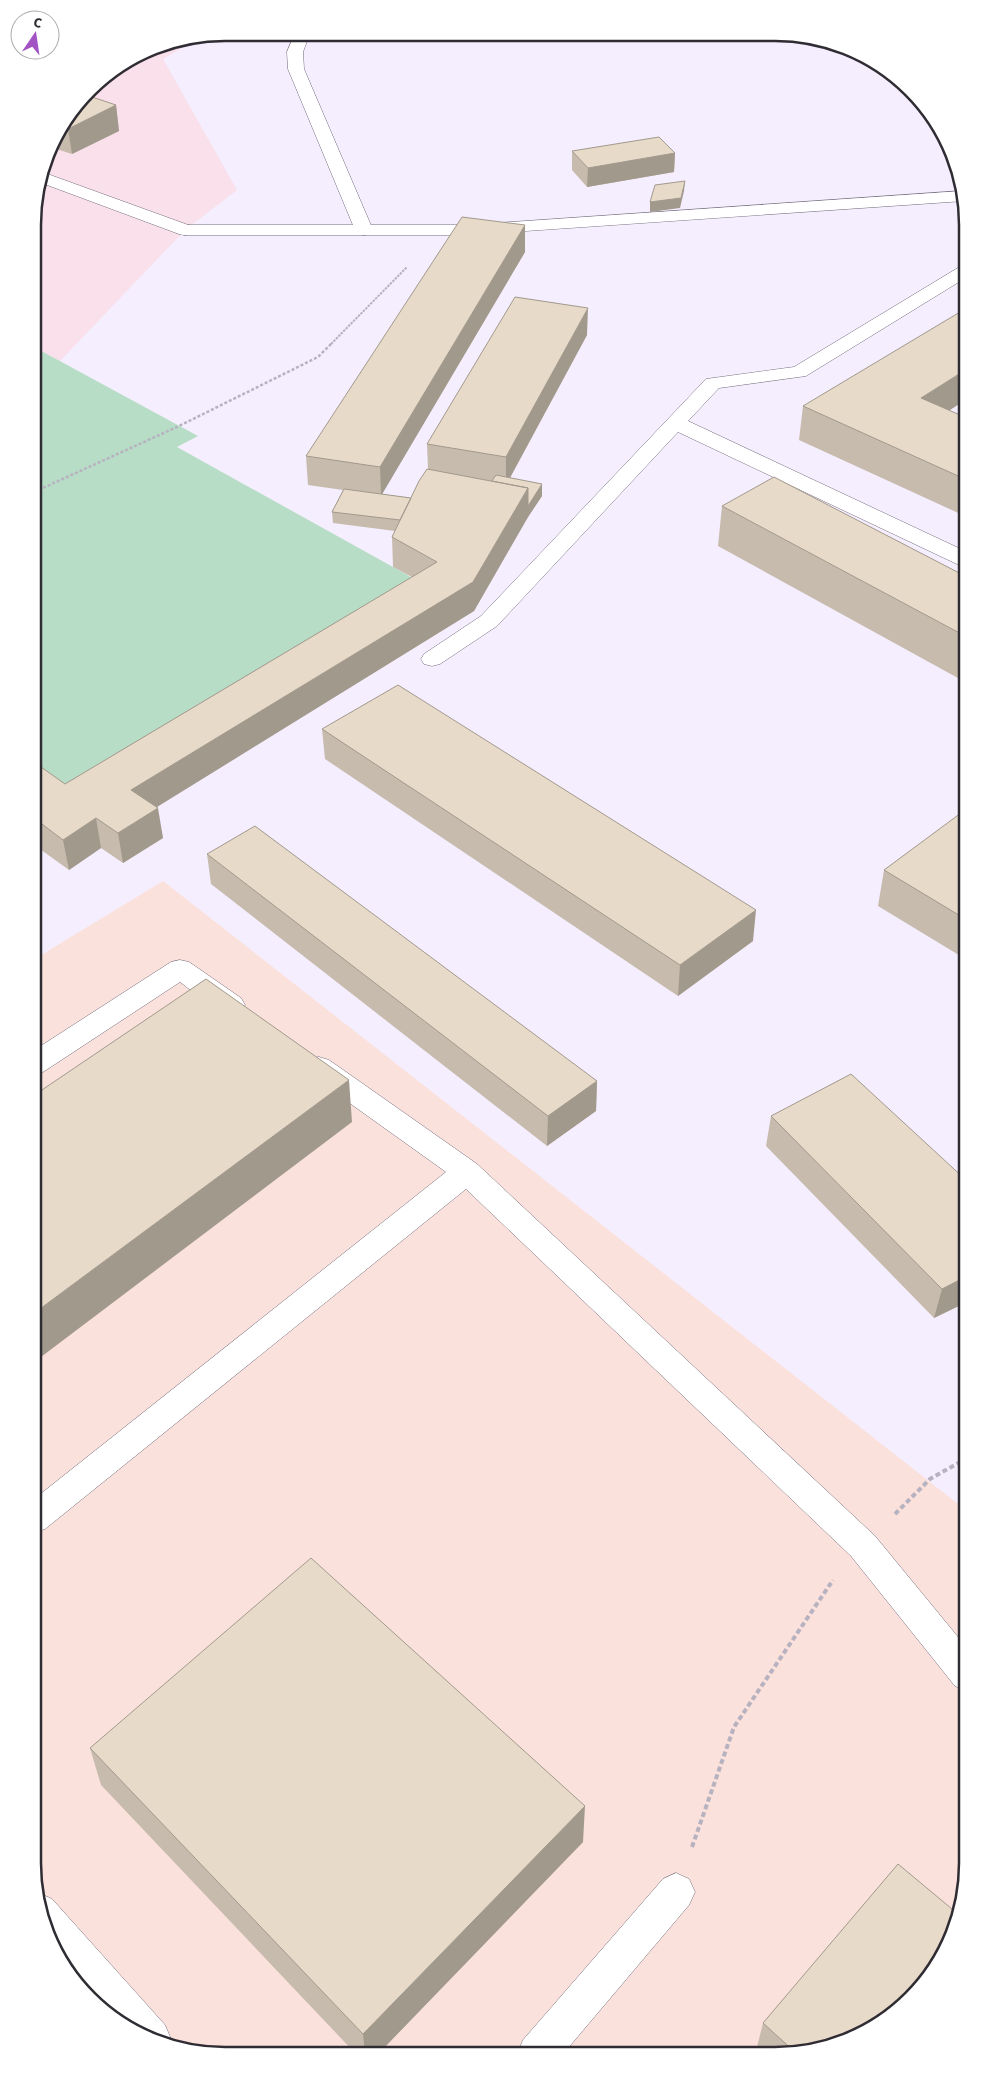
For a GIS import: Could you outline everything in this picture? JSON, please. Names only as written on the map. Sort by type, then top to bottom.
[{"type":"street","points":[[299,41],[295,52],[296,69],[364,230]]},
{"type":"street","points":[[47,179],[185,230],[443,230],[956,197]]},
{"type":"street","points":[[432,659],[489,621],[713,383],[799,372],[959,275]]},
{"type":"street","points":[[675,423],[959,556]]},
{"type":"street","points":[[41,1060],[180,969],[252,1020]]},
{"type":"street","points":[[300,1054],[467,1172],[863,1546],[959,1665]]},
{"type":"street","points":[[41,1513],[467,1172]]},
{"type":"street","points":[[543,2047],[676,1892]]},
{"type":"street","points":[[53,1928],[137,2024]]},
{"type":"path","points":[[41,489],[180,426],[318,357],[443,230]]},
{"type":"path","points":[[676,1892],[734,1727],[844,1564],[930,1479],[959,1463]]},
{"type":"shaded area","points":[[186,46],[163,59],[237,190],[185,230],[60,361],[41,351],[41,225],[45,189],[55,155],[79,113],[113,79],[144,60]]},
{"type":"shaded area","points":[[163,881],[959,1505],[959,1863],[955,1899],[949,1922],[939,1947],[789,2046],[775,2047],[225,2047],[189,2043],[155,2033],[123,2016],[95,1993],[72,1965],[55,1933],[45,1899],[41,1863],[41,955]]},
{"type":"green space","points":[[41,351],[198,436],[177,447],[438,592],[70,814],[41,793]]},
{"type":"building","points":[[93,97],[116,105],[69,129]]},
{"type":"building","points":[[659,137],[675,153],[588,168],[572,151]]},
{"type":"building","points":[[685,181],[681,198],[650,202],[655,185]]},
{"type":"building","points":[[462,217],[525,225],[380,467],[306,456]]},
{"type":"building","points":[[515,297],[588,308],[506,457],[427,444]]},
{"type":"building","points":[[959,313],[959,374],[921,398],[959,415],[959,476],[803,406]]},
{"type":"building","points":[[427,469],[528,488],[473,582],[131,790],[158,808],[118,833],[96,818],[63,840],[41,823],[41,767],[65,784],[437,562],[392,537],[419,481]]},
{"type":"building","points":[[496,475],[542,484],[528,506],[528,488],[492,481]]},
{"type":"building","points":[[774,477],[959,573],[959,633],[722,506]]},
{"type":"building","points":[[344,489],[411,498],[400,520],[332,512]]},
{"type":"building","points":[[398,685],[756,910],[680,965],[322,729]]},
{"type":"building","points":[[959,814],[959,915],[884,870]]},
{"type":"building","points":[[255,826],[597,1081],[548,1116],[207,854]]},
{"type":"building","points":[[206,979],[349,1080],[41,1308],[41,1091]]},
{"type":"building","points":[[851,1074],[959,1174],[959,1280],[942,1289],[771,1116]]},
{"type":"building","points":[[311,1558],[585,1806],[363,2034],[90,1748]]},
{"type":"building","points":[[898,1864],[952,1909],[940,1944],[921,1975],[905,1993],[877,2016],[856,2028],[834,2037],[811,2043],[788,2046],[763,2023]]}]
